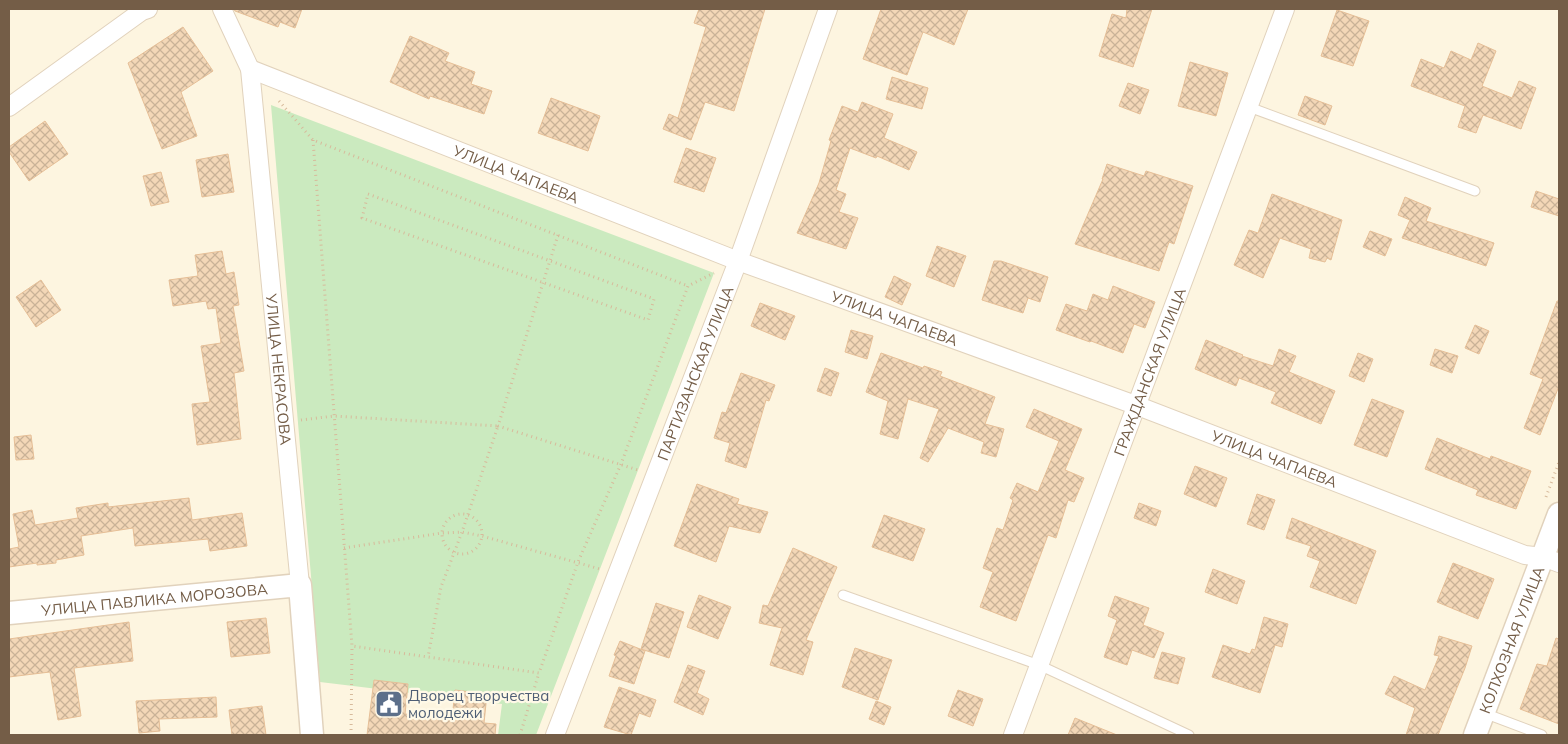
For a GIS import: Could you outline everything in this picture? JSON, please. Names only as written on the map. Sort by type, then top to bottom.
[{"type":"street","name":"УЛИЦА НЕКРАСОВА","points":[[222,9],[250,69],[300,585],[312,735]]},
{"type":"street","name":"ПАРТИЗАНСКАЯ УЛИЦА","points":[[555,735],[738,261],[828,9]]},
{"type":"street","name":"ГРАЖДАНСКАЯ УЛИЦА","points":[[1013,735],[1138,406],[1285,9]]},
{"type":"street","points":[[9,106],[143,10]]},
{"type":"street","name":"УЛИЦА ЧАПАЕВА","points":[[250,69],[738,261],[1138,406],[1525,555],[1551,560]]},
{"type":"street","name":"КОЛХОЗНАЯ УЛИЦА","points":[[1475,735],[1551,560],[1559,517]]},
{"type":"street","name":"УЛИЦА ПАВЛИКА МОРОЗОВА","points":[[9,613],[300,585]]},
{"type":"lane","points":[[1249,107],[1475,191]]},
{"type":"lane","points":[[843,596],[1039,666],[1189,735]]},
{"type":"lane","points":[[1483,713],[1542,735]]},
{"type":"path","points":[[276,98],[313,140],[688,286],[621,464],[578,562],[538,673],[520,735]]},
{"type":"path","points":[[313,140],[352,646],[352,735]]},
{"type":"path","points":[[368,194],[550,260],[654,299],[648,320],[362,218],[368,194]]},
{"type":"path","points":[[428,657],[441,587],[498,426],[558,235]]},
{"type":"path","points":[[298,421],[334,416],[498,426],[621,464]]},
{"type":"path","points":[[467,514],[472,516],[480,525],[482,536],[480,542],[472,551],[454,552],[445,544],[442,533],[446,522],[450,518],[455,515],[467,514]]},
{"type":"path","points":[[344,548],[442,533],[462,532],[578,562]]},
{"type":"path","points":[[352,646],[538,673]]},
{"type":"green space","points":[[271,105],[714,273],[536,735],[498,735],[502,704],[320,682]]},
{"type":"building","points":[[234,9],[302,9],[295,28],[280,22],[278,27]]},
{"type":"building","points":[[699,9],[765,9],[734,111],[705,102],[691,140],[663,129],[669,114],[678,118],[706,27],[694,23]]},
{"type":"building","points":[[881,9],[968,9],[954,45],[923,32],[907,75],[863,59]]},
{"type":"building","points":[[1127,9],[1152,9],[1133,67],[1099,56],[1112,14],[1126,18]]},
{"type":"building","points":[[1337,10],[1369,21],[1353,66],[1321,56]]},
{"type":"building","points":[[183,27],[213,71],[181,92],[197,136],[162,149],[128,63]]},
{"type":"building","points":[[410,36],[449,53],[445,61],[475,72],[471,84],[492,91],[484,114],[430,96],[429,99],[390,82]]},
{"type":"building","points":[[1478,43],[1496,51],[1482,86],[1512,98],[1519,81],[1536,88],[1521,129],[1483,115],[1476,133],[1458,127],[1465,106],[1411,86],[1421,59],[1444,68],[1451,51],[1471,60]]},
{"type":"building","points":[[1190,62],[1228,73],[1216,116],[1178,106]]},
{"type":"building","points":[[892,77],[928,88],[922,109],[886,99]]},
{"type":"building","points":[[1128,83],[1149,90],[1140,114],[1119,106]]},
{"type":"building","points":[[1305,96],[1332,106],[1325,125],[1298,115]]},
{"type":"building","points":[[551,98],[600,116],[588,151],[538,133]]},
{"type":"building","points":[[862,102],[893,114],[884,138],[917,152],[909,170],[877,156],[876,158],[850,148],[836,190],[846,194],[839,212],[858,218],[846,249],[797,233],[819,183],[831,141],[829,140],[842,106],[858,112]]},
{"type":"building","points":[[45,121],[68,154],[29,181],[9,152],[9,147]]},
{"type":"building","points":[[686,148],[716,158],[704,192],[674,182]]},
{"type":"building","points":[[228,154],[234,192],[202,197],[196,160]]},
{"type":"building","points":[[1107,164],[1144,176],[1146,171],[1193,186],[1174,244],[1169,242],[1159,271],[1075,244],[1103,179]]},
{"type":"building","points":[[161,172],[169,202],[151,206],[143,176]]},
{"type":"building","points":[[1536,191],[1559,199],[1559,216],[1531,207]]},
{"type":"building","points":[[1272,194],[1342,220],[1331,260],[1327,258],[1325,262],[1309,258],[1311,249],[1280,238],[1263,278],[1234,265],[1249,230],[1258,233]]},
{"type":"building","points":[[1405,197],[1431,208],[1426,221],[1494,243],[1486,266],[1402,238],[1410,220],[1398,215]]},
{"type":"building","points":[[1370,231],[1392,239],[1385,256],[1363,247]]},
{"type":"building","points":[[937,246],[966,256],[954,287],[926,276]]},
{"type":"building","points":[[222,251],[226,274],[234,272],[239,305],[233,306],[244,371],[234,373],[241,439],[197,445],[192,404],[210,402],[201,346],[221,343],[216,308],[208,309],[206,301],[173,306],[169,280],[198,276],[195,255]]},
{"type":"building","points":[[994,261],[1001,261],[1048,277],[1040,302],[1028,298],[1023,313],[982,300]]},
{"type":"building","points":[[894,276],[911,284],[902,305],[885,297]]},
{"type":"building","points":[[41,280],[61,310],[36,327],[16,297]]},
{"type":"building","points":[[1113,286],[1155,302],[1145,328],[1134,324],[1123,353],[1056,330],[1066,304],[1087,311],[1093,294],[1108,300]]},
{"type":"building","points":[[1557,301],[1559,301],[1559,386],[1540,435],[1524,428],[1543,379],[1530,374]]},
{"type":"building","points":[[760,303],[795,316],[785,340],[751,326]]},
{"type":"building","points":[[1475,325],[1489,331],[1479,354],[1465,348]]},
{"type":"building","points":[[851,330],[873,336],[867,359],[845,352]]},
{"type":"building","points":[[1206,340],[1242,356],[1273,366],[1279,349],[1296,356],[1289,372],[1335,391],[1321,424],[1271,403],[1276,392],[1239,378],[1236,386],[1195,369]]},
{"type":"building","points":[[1435,349],[1458,356],[1452,373],[1430,365]]},
{"type":"building","points":[[881,353],[923,368],[924,366],[942,372],[940,376],[995,397],[985,424],[1004,429],[996,457],[981,453],[984,442],[948,428],[928,462],[920,458],[939,409],[908,399],[898,439],[880,434],[888,401],[866,392]]},
{"type":"building","points":[[1358,353],[1373,359],[1364,382],[1349,376]]},
{"type":"building","points":[[825,368],[839,373],[831,396],[817,391]]},
{"type":"building","points":[[741,373],[775,385],[769,401],[766,400],[746,468],[725,461],[730,443],[714,438],[722,412],[726,413]]},
{"type":"building","points":[[1372,399],[1404,411],[1387,457],[1354,445]]},
{"type":"building","points":[[1034,409],[1082,429],[1065,470],[1084,478],[1074,502],[1068,500],[1056,538],[1048,535],[1016,621],[980,607],[993,572],[983,568],[997,528],[1003,530],[1013,500],[1010,498],[1017,483],[1038,492],[1059,441],[1026,427]]},
{"type":"building","points":[[31,435],[34,459],[16,460],[14,437]]},
{"type":"building","points":[[1437,438],[1490,459],[1491,456],[1531,471],[1516,509],[1476,495],[1478,490],[1425,469]]},
{"type":"building","points":[[1195,466],[1227,478],[1216,507],[1184,494]]},
{"type":"building","points":[[697,484],[739,499],[737,504],[768,512],[760,533],[729,526],[716,562],[674,546]]},
{"type":"building","points":[[1257,494],[1275,500],[1264,530],[1247,524]]},
{"type":"building","points":[[189,498],[192,520],[242,513],[247,546],[210,551],[208,539],[135,546],[133,528],[81,536],[84,555],[56,560],[56,563],[37,565],[37,563],[9,567],[9,549],[19,547],[13,514],[32,510],[35,525],[78,518],[76,508],[108,503],[108,507]]},
{"type":"building","points":[[1139,503],[1161,511],[1156,526],[1134,518]]},
{"type":"building","points":[[884,515],[925,529],[913,561],[872,547]]},
{"type":"building","points":[[1292,518],[1376,551],[1356,604],[1310,587],[1320,561],[1307,556],[1311,546],[1286,538]]},
{"type":"building","points":[[793,548],[837,567],[806,640],[813,642],[803,675],[770,665],[782,628],[759,623],[763,605],[768,606]]},
{"type":"building","points":[[1453,563],[1494,579],[1478,619],[1437,602]]},
{"type":"building","points":[[1213,569],[1245,581],[1237,604],[1205,592]]},
{"type":"building","points":[[699,595],[731,607],[718,639],[687,627]]},
{"type":"building","points":[[1115,596],[1149,608],[1143,625],[1164,633],[1154,658],[1132,650],[1127,665],[1104,657],[1117,620],[1108,616]]},
{"type":"building","points":[[656,603],[684,612],[669,658],[641,649]]},
{"type":"building","points":[[1264,617],[1288,624],[1282,647],[1275,645],[1260,693],[1212,677],[1223,645],[1250,654],[1252,649],[1255,650]]},
{"type":"building","points":[[266,618],[270,653],[231,657],[227,622]]},
{"type":"building","points":[[129,622],[133,661],[74,668],[81,716],[58,720],[50,672],[9,677],[9,639]]},
{"type":"building","points":[[1439,636],[1472,646],[1465,668],[1438,735],[1406,735],[1415,708],[1385,694],[1394,676],[1425,690],[1439,656],[1434,655]]},
{"type":"building","points":[[1556,638],[1559,639],[1559,724],[1520,709],[1537,664],[1547,666]]},
{"type":"building","points":[[620,641],[645,651],[634,684],[609,676],[616,656],[614,655]]},
{"type":"building","points":[[855,648],[892,660],[878,700],[842,687]]},
{"type":"building","points":[[1162,652],[1185,658],[1178,684],[1154,678]]},
{"type":"building","points":[[688,665],[705,671],[697,693],[709,699],[703,715],[674,702]]},
{"type":"building","name":"Дворец творчества молодежи","points":[[374,680],[408,684],[405,714],[452,719],[455,690],[487,694],[484,723],[496,724],[495,735],[367,735]]},
{"type":"building","points":[[619,687],[656,700],[650,717],[639,713],[631,735],[604,727]]},
{"type":"building","points":[[958,690],[983,699],[973,726],[948,716]]},
{"type":"building","points":[[216,697],[217,717],[159,719],[160,731],[139,733],[136,701]]},
{"type":"building","points":[[876,701],[891,707],[884,725],[869,719]]},
{"type":"building","points":[[262,706],[266,735],[232,735],[229,710]]},
{"type":"building","points":[[1075,718],[1117,735],[1068,735]]},
{"type":"place","name":"Дворец творчества молодежи","points":[[389,704]]}]
